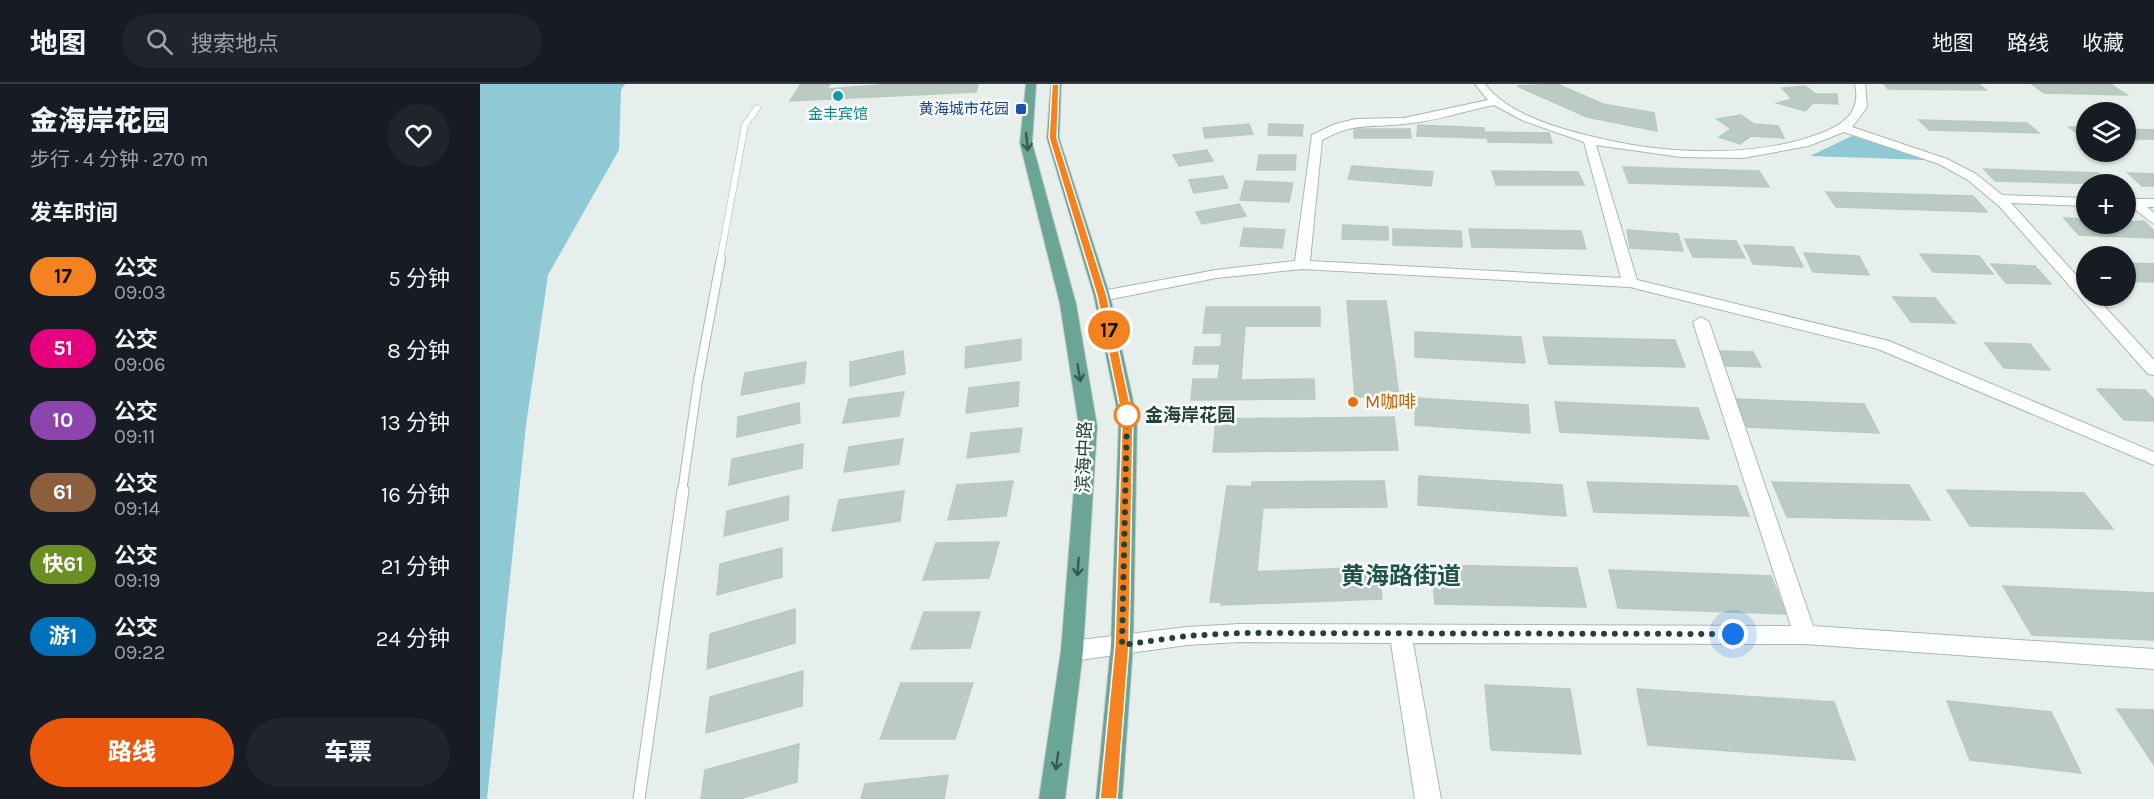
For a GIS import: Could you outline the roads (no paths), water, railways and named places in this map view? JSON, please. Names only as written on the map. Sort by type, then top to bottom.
[{"type":"main road","name":"滨海中路","points":[[1031,84],[1026,142],[1068,304],[1088,426],[1072,651],[1052,799]]},
{"type":"main road","points":[[1056,84],[1053,138],[1102,296],[1128,418],[1122,645],[1108,799]]},
{"type":"street","points":[[1480,84],[1497,101],[1530,118],[1589,140],[1717,155],[1759,154],[1809,144],[1844,128],[1861,113],[1864,98],[1860,84]]},
{"type":"street","points":[[1302,265],[1316,138],[1356,122],[1404,122],[1497,101]]},
{"type":"street","points":[[1844,128],[1946,163],[1970,176],[2000,199],[2076,283]]},
{"type":"street","points":[[1589,140],[1630,283]]},
{"type":"street","points":[[2000,199],[2076,202]]},
{"type":"street","points":[[2136,203],[2154,203]]},
{"type":"street","points":[[2136,207],[2154,220]]},
{"type":"street","points":[[1102,296],[1216,274],[1302,265],[1630,283],[1883,345],[2154,459]]},
{"type":"street","points":[[2097,306],[2154,370]]},
{"type":"street","points":[[1701,322],[1805,635]]},
{"type":"street","points":[[1072,651],[1186,636],[1240,633],[1805,635],[2154,659]]},
{"type":"street","points":[[1400,633],[1428,799]]},
{"type":"lane","points":[[639,799],[698,381],[746,125],[757,108]]},
{"type":"water","points":[[480,84],[625,84],[621,90],[619,150],[548,275],[526,425],[487,799],[480,799]]},
{"type":"water","points":[[1852,136],[1921,156],[1927,160],[1810,156]]},
{"type":"place","name":"金丰宾馆","points":[[838,96]]},
{"type":"place","name":"黄海城市花园","points":[[1021,109]]},
{"type":"place","name":"M咖啡","points":[[1353,402]]},
{"type":"place","name":"金海岸花园","points":[[1127,415]]},
{"type":"district","name":"黄海路街道","points":[[1401,576]]}]
